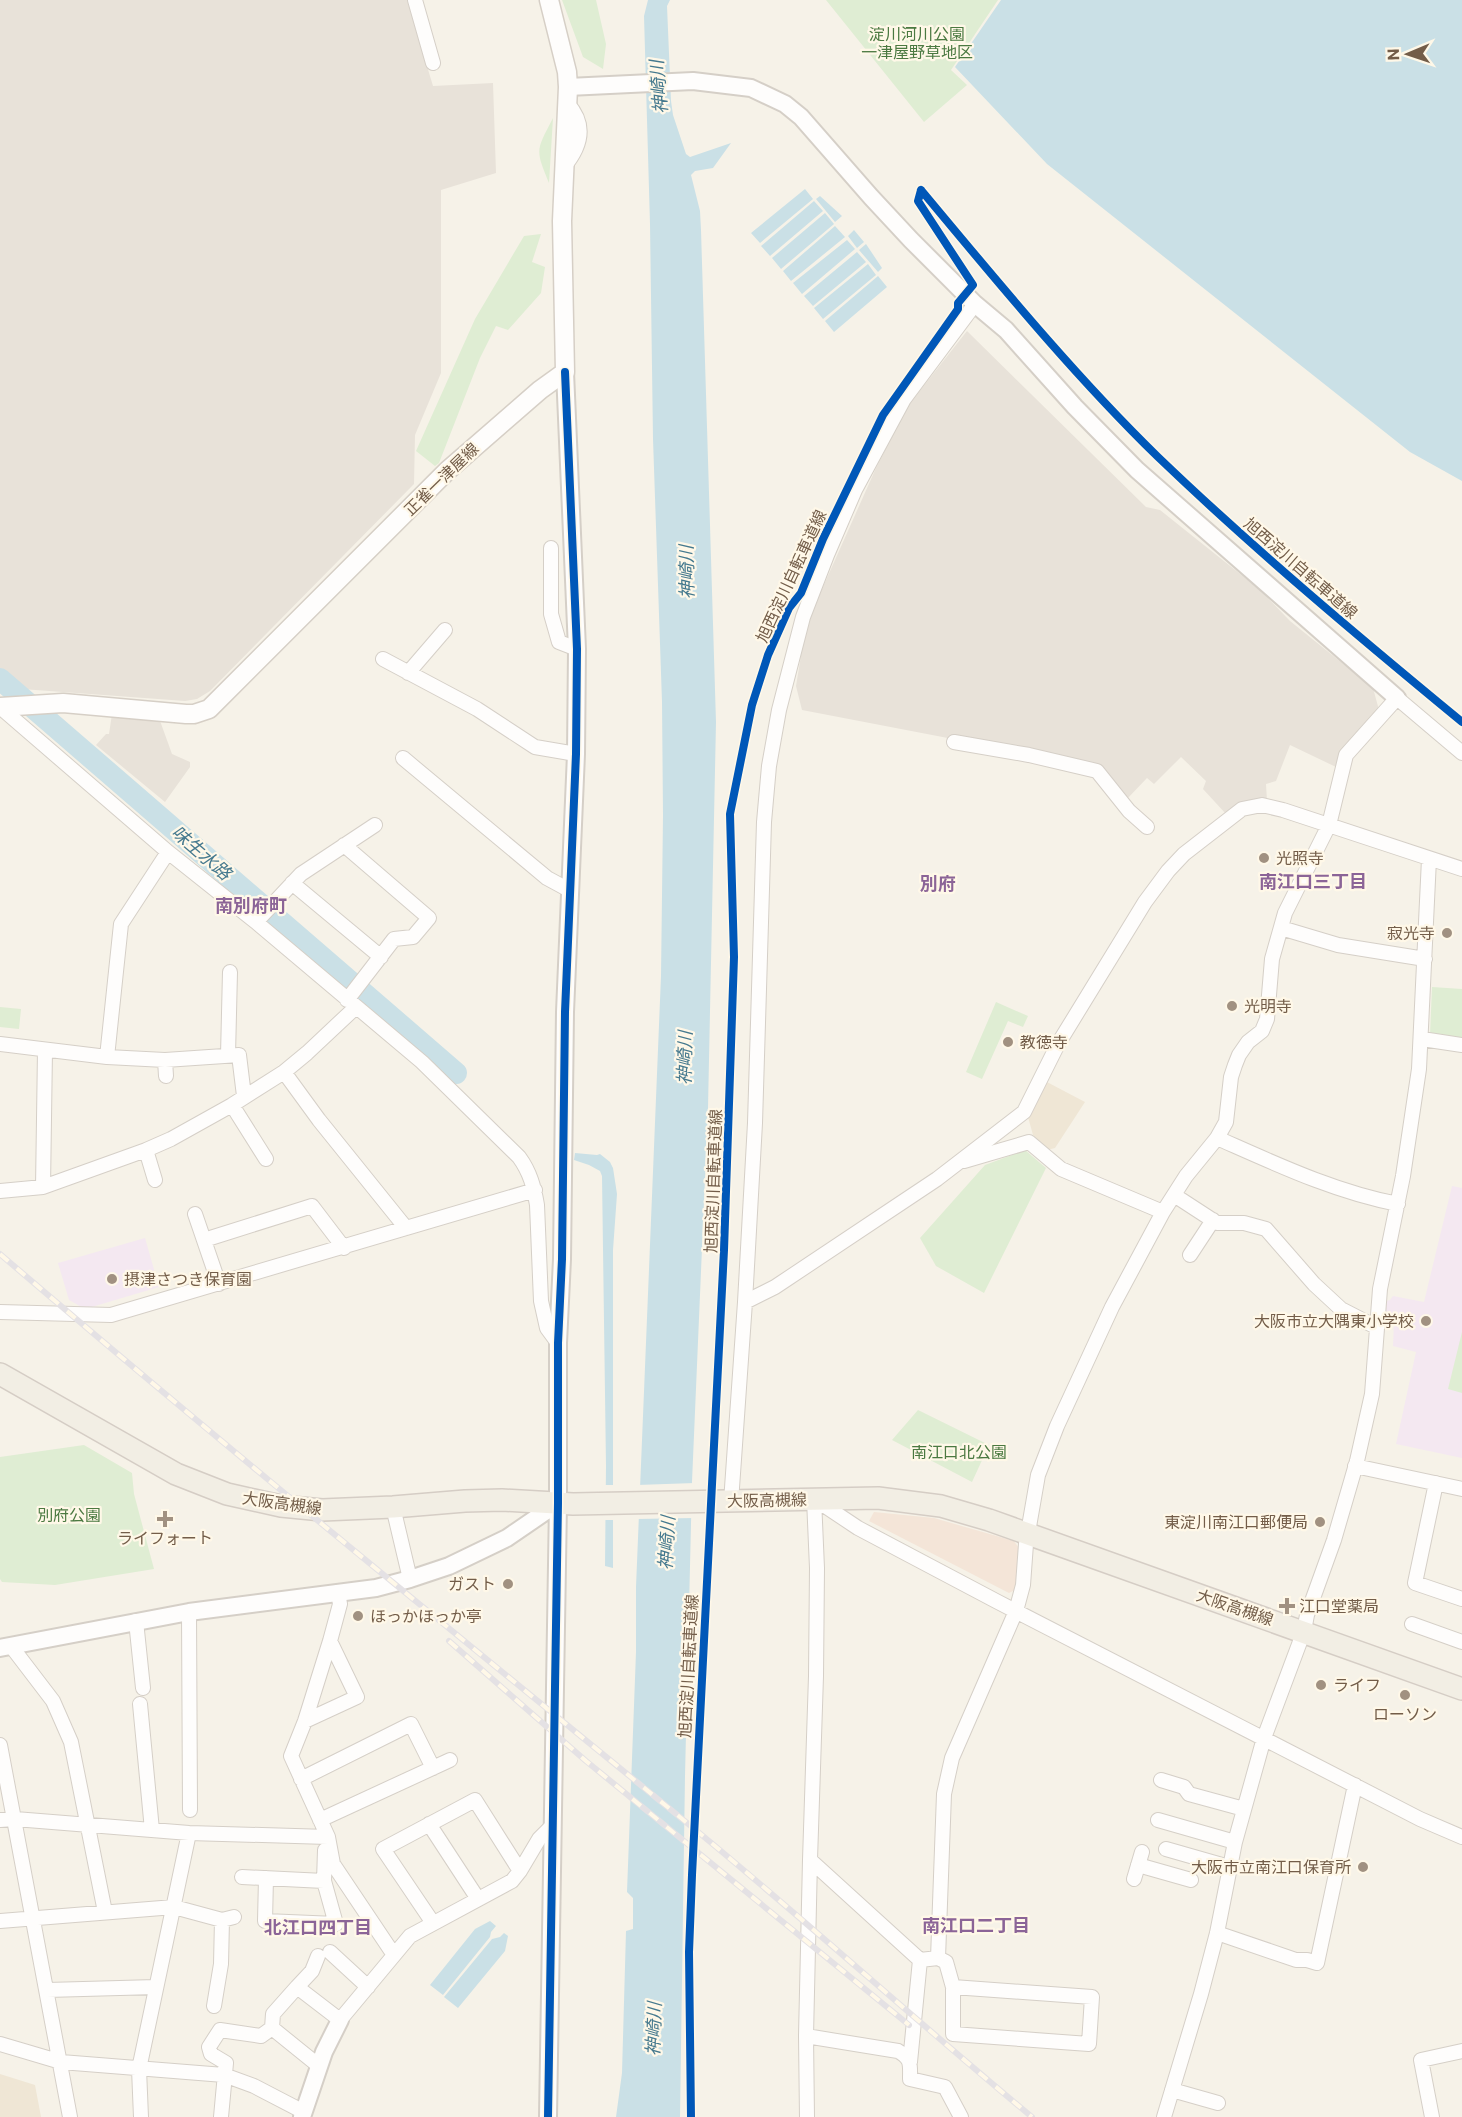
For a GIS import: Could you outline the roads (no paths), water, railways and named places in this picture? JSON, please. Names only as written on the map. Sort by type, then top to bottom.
[{"type":"main road","points":[[549,0],[567,72],[563,168],[565,372]]},
{"type":"main road","name":"正雀一津屋線","points":[[6,706],[63,703],[186,714],[209,709],[447,471],[540,390],[565,372]]},
{"type":"main road","name":"大阪高槻線","points":[[0,1374],[158,1465],[214,1490],[254,1501],[322,1510],[502,1500],[566,1503],[878,1498],[941,1506],[1028,1534],[1462,1689]]},
{"type":"street","points":[[415,0],[433,63]]},
{"type":"street","points":[[567,95],[626,84],[693,81],[751,88],[785,104],[801,117],[871,197],[975,304],[1006,330],[1137,470],[1462,753]]},
{"type":"street","points":[[724,1502],[745,1302],[756,1100],[764,822],[769,766],[779,710],[803,617],[855,490],[904,399],[975,304]]},
{"type":"street","points":[[548,2117],[552,1826],[566,1503],[558,1342],[562,1259],[565,1012],[576,754],[577,649],[565,372]]},
{"type":"street","points":[[550,548],[551,614],[559,642],[577,649]]},
{"type":"street","points":[[408,673],[445,630]]},
{"type":"street","points":[[382,659],[477,709],[535,747],[576,754]]},
{"type":"street","points":[[938,1958],[944,1794],[952,1758],[1016,1611],[1023,1585],[1028,1534],[1038,1475],[1057,1426],[1112,1307],[1185,1176],[1217,1138],[1226,1122],[1231,1077],[1239,1055],[1248,1042],[1262,1031],[1267,1019],[1272,959],[1285,913],[1329,825],[1346,755],[1397,698]]},
{"type":"street","points":[[6,706],[168,852],[256,922],[422,1062],[513,1150],[528,1170],[535,1190],[541,1301],[547,1328],[558,1342]]},
{"type":"street","points":[[954,742],[1029,755],[1097,771],[1129,811],[1148,827]]},
{"type":"street","points":[[403,758],[547,878],[571,891]]},
{"type":"street","points":[[745,1302],[775,1287],[930,1184],[1024,1113],[1058,1044],[1145,902],[1184,854],[1242,809],[1262,805],[1462,870]]},
{"type":"street","points":[[256,922],[275,899],[301,874],[375,825]]},
{"type":"street","points":[[0,1191],[43,1187],[171,1139],[232,1105],[308,1053],[352,1003],[365,977],[394,939],[413,937],[429,918],[344,845]]},
{"type":"street","points":[[107,1057],[121,924],[168,852]]},
{"type":"street","points":[[1164,2117],[1201,1994],[1217,1933],[1229,1866],[1264,1738],[1304,1631],[1307,1615],[1334,1540],[1372,1394],[1380,1289],[1414,1114],[1422,1039],[1429,859]]},
{"type":"street","points":[[292,883],[381,957]]},
{"type":"street","points":[[1281,928],[1338,945],[1425,959]]},
{"type":"street","points":[[228,1055],[230,972]]},
{"type":"street","points":[[1422,1039],[1462,1045]]},
{"type":"street","points":[[0,1044],[107,1057],[165,1060],[239,1055],[244,1096]]},
{"type":"street","points":[[43,1187],[45,1050]]},
{"type":"street","points":[[165,1060],[166,1076]]},
{"type":"street","points":[[284,1071],[319,1120],[406,1228]]},
{"type":"street","points":[[232,1105],[266,1159]]},
{"type":"street","points":[[1217,1138],[1363,1197],[1398,1204]]},
{"type":"street","points":[[957,1164],[1029,1142],[1061,1169],[1163,1212]]},
{"type":"street","points":[[146,1150],[155,1180]]},
{"type":"street","points":[[0,1312],[111,1316],[535,1190]]},
{"type":"street","points":[[1174,1195],[1217,1223],[1244,1223],[1266,1229],[1314,1284],[1341,1309],[1376,1327]]},
{"type":"street","points":[[204,1240],[312,1206],[344,1248]]},
{"type":"street","points":[[195,1214],[219,1284]]},
{"type":"street","points":[[1190,1255],[1213,1220]]},
{"type":"street","points":[[1355,1466],[1462,1489]]},
{"type":"street","points":[[1436,1483],[1415,1583],[1462,1599]]},
{"type":"street","points":[[814,1499],[858,1528],[1016,1611],[1420,1820],[1462,1837]]},
{"type":"street","points":[[807,2117],[806,2037],[816,1666],[817,1568],[814,1499]]},
{"type":"street","points":[[5,1647],[189,1612],[376,1588],[448,1566],[507,1538],[566,1503]]},
{"type":"street","points":[[393,1507],[410,1579]]},
{"type":"street","points":[[338,1592],[340,1604],[330,1641],[305,1721],[291,1756],[328,1837],[333,1864],[394,1955]]},
{"type":"street","points":[[189,1612],[190,1810]]},
{"type":"street","points":[[136,1621],[143,1688]]},
{"type":"street","points":[[1412,1624],[1433,1625],[1462,1642]]},
{"type":"street","points":[[305,1721],[357,1697],[330,1641]]},
{"type":"street","points":[[5,1647],[53,1701],[71,1742],[105,1912]]},
{"type":"street","points":[[140,1704],[152,1830]]},
{"type":"street","points":[[301,1779],[411,1724],[433,1768]]},
{"type":"street","points":[[0,1745],[70,2117]]},
{"type":"street","points":[[320,1820],[450,1760]]},
{"type":"street","points":[[1161,1780],[1184,1786],[1189,1794],[1244,1809]]},
{"type":"street","points":[[1217,1933],[1296,1960],[1307,1959],[1317,1963],[1354,1785]]},
{"type":"street","points":[[433,1923],[383,1849],[475,1800],[520,1871]]},
{"type":"street","points":[[0,1820],[15,1819],[189,1833],[328,1837]]},
{"type":"street","points":[[429,1824],[478,1899]]},
{"type":"street","points":[[0,2044],[61,2062],[224,2075],[254,2086],[303,2114],[319,2066],[340,2020],[410,1936],[512,1881],[539,1839],[552,1826]]},
{"type":"street","points":[[1165,1826],[1235,1842]]},
{"type":"street","points":[[141,2117],[139,2069],[189,1833]]},
{"type":"street","points":[[266,1878],[265,1921],[336,1924],[324,1881],[324,1855],[328,1837]]},
{"type":"street","points":[[1170,1874],[1171,1850],[1229,1866]]},
{"type":"street","points":[[1134,1879],[1140,1858],[1170,1874],[1191,1880]]},
{"type":"street","points":[[810,1860],[920,1960],[938,1958],[946,1962],[953,1987],[954,2034],[1089,2044],[1092,1997],[953,1987]]},
{"type":"street","points":[[242,1877],[324,1881]]},
{"type":"street","points":[[0,1920],[174,1906],[228,1919],[215,1999],[231,1995]]},
{"type":"street","points":[[221,2117],[226,2063],[211,2054],[209,2047],[220,2030],[261,2036],[272,2028],[273,2014],[312,1971],[324,1954],[368,1987]]},
{"type":"street","points":[[920,1960],[910,2079],[945,2087],[961,2117]]},
{"type":"street","points":[[297,1987],[340,2020]]},
{"type":"street","points":[[47,1990],[156,1988]]},
{"type":"street","points":[[272,2028],[319,2066]]},
{"type":"street","points":[[806,2037],[898,2051],[907,2056],[910,2062]]},
{"type":"street","points":[[1432,2117],[1421,2060],[1462,2051]]},
{"type":"street","points":[[1172,2090],[1218,2103]]},
{"type":"water","name":"神崎川","points":[[648,0],[670,0],[667,6],[671,101],[673,115],[686,154],[690,157],[731,143],[713,168],[695,171],[691,175],[700,211],[701,230],[716,722],[708,1108],[692,1482],[680,2117],[616,2117],[622,2073],[626,1931],[633,1929],[633,1898],[627,1892],[636,1652],[636,1587],[661,976],[662,702],[653,439],[644,16]]},
{"type":"water","points":[[1001,0],[1462,0],[1462,481],[1410,452],[1047,164],[955,67]]},
{"type":"water","points":[[805,189],[813,199],[760,243],[751,233]]},
{"type":"water","points":[[820,196],[842,216],[835,222],[816,199]]},
{"type":"water","points":[[814,201],[823,211],[770,256],[761,246]]},
{"type":"water","points":[[825,213],[834,224],[781,269],[772,258]]},
{"type":"water","points":[[835,226],[845,237],[791,281],[783,271]]},
{"type":"water","points":[[854,230],[864,242],[857,248],[848,236]]},
{"type":"water","points":[[847,240],[855,249],[802,294],[793,283]]},
{"type":"water","points":[[866,244],[882,268],[878,272],[859,250]]},
{"type":"water","points":[[857,252],[866,262],[813,306],[804,296]]},
{"type":"water","points":[[868,264],[876,275],[823,319],[814,308]]},
{"type":"water","points":[[878,276],[887,287],[834,332],[825,321]]},
{"type":"water","points":[[575,1153],[600,1154],[610,1162],[617,1194],[613,1250],[613,1568],[605,1566],[602,1176],[600,1171],[574,1160]]},
{"type":"water","points":[[490,1921],[496,1926],[490,1937],[443,1995],[430,1985],[475,1929]]},
{"type":"water","points":[[504,1933],[508,1936],[505,1951],[458,2008],[444,1997],[492,1939]]},
{"type":"waterway","name":"味生水路","points":[[0,679],[456,1073]]},
{"type":"railway","points":[[0,1254],[262,1474],[703,1836],[1032,2117]]},
{"type":"railway","points":[[449,1641],[586,1761],[909,2025]]},
{"type":"place","name":"光照寺","points":[[1264,858]]},
{"type":"place","name":"寂光寺","points":[[1447,933]]},
{"type":"place","name":"光明寺","points":[[1232,1006]]},
{"type":"place","name":"教徳寺","points":[[1008,1042]]},
{"type":"place","name":"摂津さつき保育園","points":[[112,1279]]},
{"type":"place","name":"大阪市立大隅東小学校","points":[[1426,1321]]},
{"type":"place","name":"ライフォート","points":[[165,1519]]},
{"type":"place","name":"東淀川南江口郵便局","points":[[1320,1522]]},
{"type":"place","name":"ガスト","points":[[508,1584]]},
{"type":"place","name":"江口堂薬局","points":[[1287,1606]]},
{"type":"place","name":"ほっかほっか亭","points":[[358,1616]]},
{"type":"place","name":"ライフ","points":[[1321,1685]]},
{"type":"place","name":"ローソン","points":[[1405,1695]]},
{"type":"place","name":"大阪市立南江口保育所","points":[[1363,1867]]},
{"type":"district","name":"南江口三丁目","points":[[1313,882]]},
{"type":"district","name":"別府","points":[[938,884]]},
{"type":"district","name":"南別府町","points":[[251,906]]},
{"type":"district","name":"南江口二丁目","points":[[976,1926]]},
{"type":"district","name":"北江口四丁目","points":[[318,1928]]},
{"type":"park label","name":"淀川河川公園 一津屋野草地区","points":[[917,43]]},
{"type":"park label","name":"南江口北公園","points":[[959,1452]]},
{"type":"park label","name":"別府公園","points":[[69,1515]]}]
